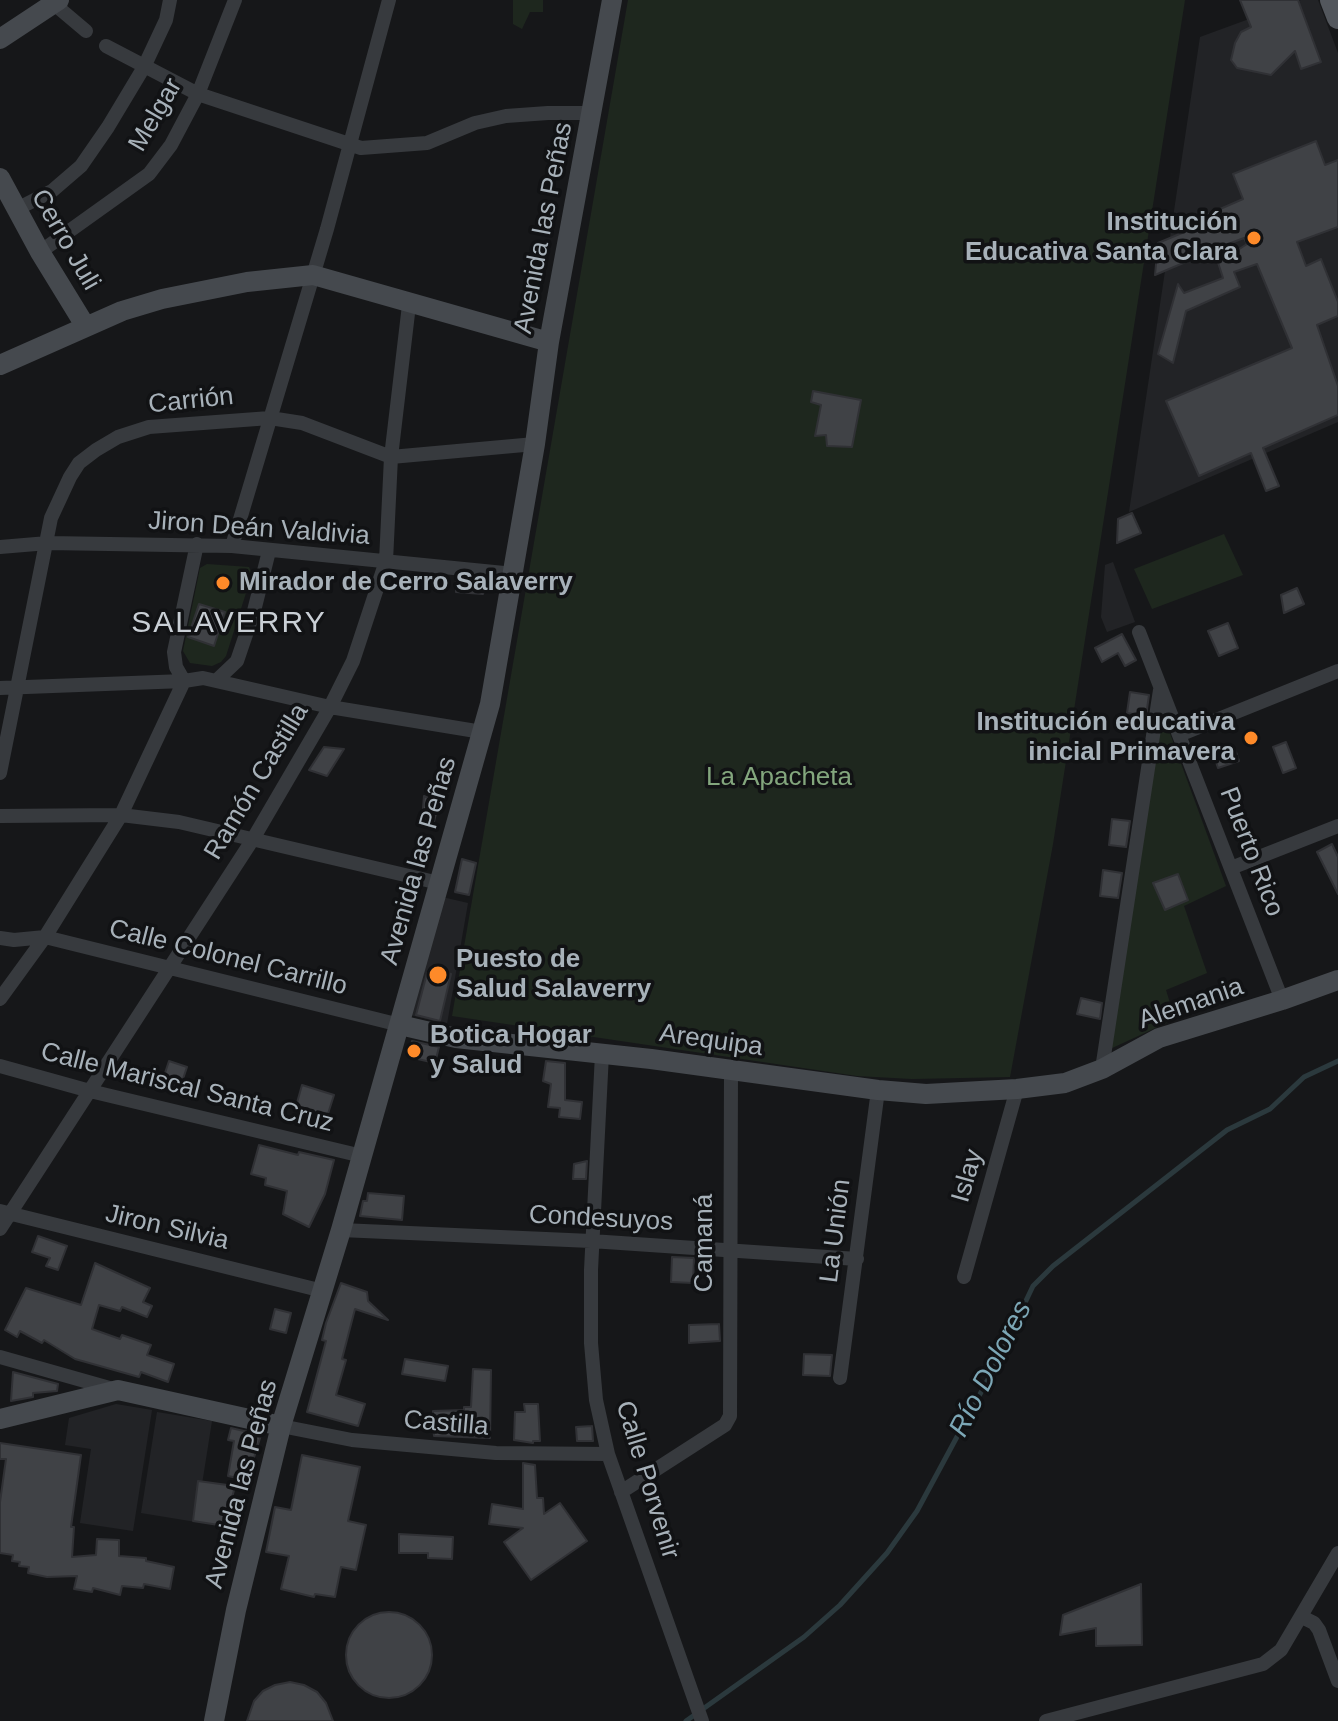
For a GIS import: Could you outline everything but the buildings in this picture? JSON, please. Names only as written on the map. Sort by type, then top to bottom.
[{"type":"main road","points":[[1331,0],[1338,18]]},
{"type":"street","points":[[17,209],[52,191],[81,166],[144,67],[166,20],[170,0]]},
{"type":"street","name":"Melgar","points":[[40,252],[149,174],[171,145],[198,94],[235,0]]},
{"type":"street","points":[[232,546],[351,145],[389,0]]},
{"type":"street","name":"Avenida las Peñas","points":[[214,1721],[236,1610],[281,1426],[400,1025],[499,662],[549,342],[612,0]]},
{"type":"street","points":[[0,39],[56,2],[86,31]]},
{"type":"street","points":[[106,46],[198,94],[351,145],[373,147],[427,143],[475,123],[506,116],[592,113]]},
{"type":"street","name":"Cerro Juli","points":[[0,178],[86,327]]},
{"type":"street","points":[[0,365],[122,311],[162,299],[247,282],[313,275],[409,305],[549,342]]},
{"type":"street","name":"Ramón Castilla","points":[[0,1229],[5,1212],[90,1091],[253,839],[330,707],[353,661],[386,561],[391,457],[409,305]]},
{"type":"street","name":"Carrión","points":[[0,773],[51,518],[60,495],[79,463],[118,437],[170,424],[270,418],[302,423],[391,457],[535,444]]},
{"type":"street","name":"Jiron Deán Valdivia","points":[[0,547],[48,543],[197,544],[514,574]]},
{"type":"street","points":[[184,681],[176,667],[174,652],[197,544]]},
{"type":"street","points":[[218,679],[237,661],[269,551]]},
{"type":"street","name":"Puerto Rico","points":[[1139,632],[1282,1000]]},
{"type":"street","points":[[1179,735],[1338,671]]},
{"type":"street","points":[[0,688],[218,679],[330,707],[482,732]]},
{"type":"street","points":[[0,999],[45,937],[121,815],[184,681]]},
{"type":"street","points":[[1102,1069],[1160,689]]},
{"type":"street","points":[[0,816],[121,815],[179,822],[439,883]]},
{"type":"street","points":[[1231,868],[1338,826]]},
{"type":"street","name":"Calle Colonel Carrillo","points":[[0,938],[45,937],[400,1025]]},
{"type":"street","name":"Alemania","points":[[1017,1089],[1065,1083],[1102,1069],[1159,1038],[1338,980]]},
{"type":"street","name":"Arequipa","points":[[400,1025],[456,1038],[878,1090],[926,1094],[1017,1089]]},
{"type":"street","name":"Calle Porvenir","points":[[602,1054],[591,1241],[591,1343],[596,1400],[608,1454],[702,1721]]},
{"type":"street","name":"Calle Mariscal Santa Cruz","points":[[0,1066],[90,1091],[362,1156]]},
{"type":"street","name":"Camaná","points":[[621,1492],[725,1425],[730,1416],[731,1070]]},
{"type":"street","name":"Islay","points":[[964,1277],[1017,1089]]},
{"type":"street","name":"La Unión","points":[[840,1378],[878,1090]]},
{"type":"street","name":"Jiron Silvia","points":[[5,1212],[323,1291]]},
{"type":"street","name":"Condesuyos","points":[[341,1230],[591,1241],[857,1259]]},
{"type":"street","points":[[0,1357],[118,1390],[281,1426]]},
{"type":"street","points":[[0,1419],[118,1390]]},
{"type":"street","name":"Castilla","points":[[281,1426],[352,1440],[496,1453],[608,1454]]},
{"type":"street","points":[[1046,1721],[1263,1664],[1281,1650],[1338,1553]]},
{"type":"street","points":[[1302,1617],[1314,1623],[1319,1630],[1338,1681]]},
{"type":"shaded area","name":"Institución Educativa Santa Clara","points":[[1301,0],[1318,0],[1338,53],[1338,422],[1129,512],[1200,37]]},
{"type":"shaded area","points":[[1113,562],[1135,622],[1107,632],[1101,617],[1105,565]]},
{"type":"shaded area","name":"Puesto de Salud Salaverry","points":[[442,897],[468,903],[447,1024],[410,1015]]},
{"type":"shaded area","points":[[116,1404],[152,1410],[133,1531],[80,1523],[91,1449],[65,1445],[69,1418]]},
{"type":"shaded area","points":[[157,1412],[212,1421],[196,1522],[141,1513]]},
{"type":"green space","points":[[513,0],[543,0],[543,12],[530,12],[522,29],[513,24]]},
{"type":"green space","name":"La Apacheta","points":[[628,0],[1185,0],[1053,844],[1010,1077],[912,1079],[857,1076],[452,1016]]},
{"type":"green space","points":[[1224,534],[1243,575],[1152,609],[1134,569]]},
{"type":"green space","points":[[207,564],[249,567],[252,574],[226,656],[212,666],[190,663],[183,651],[200,568]]},
{"type":"green space","points":[[1161,709],[1226,886],[1184,906],[1207,973],[1166,990],[1175,1019],[1110,1049]]},
{"type":"waterway","name":"Río Dolores","points":[[686,1721],[804,1637],[840,1605],[887,1553],[917,1511],[993,1370],[1033,1286],[1053,1266],[1227,1130],[1270,1109],[1304,1077],[1338,1061]]},
{"type":"place","name":"Institución Educativa Santa Clara","points":[[1254,238]]},
{"type":"place","name":"Mirador de Cerro Salaverry","points":[[223,583]]},
{"type":"place","name":"Institución educativa inicial Primavera","points":[[1251,738]]},
{"type":"place","name":"Puesto de Salud Salaverry","points":[[438,975]]},
{"type":"place","name":"Botica Hogar y Salud","points":[[414,1051]]},
{"type":"district","name":"SALAVERRY","points":[[229,624]]}]
